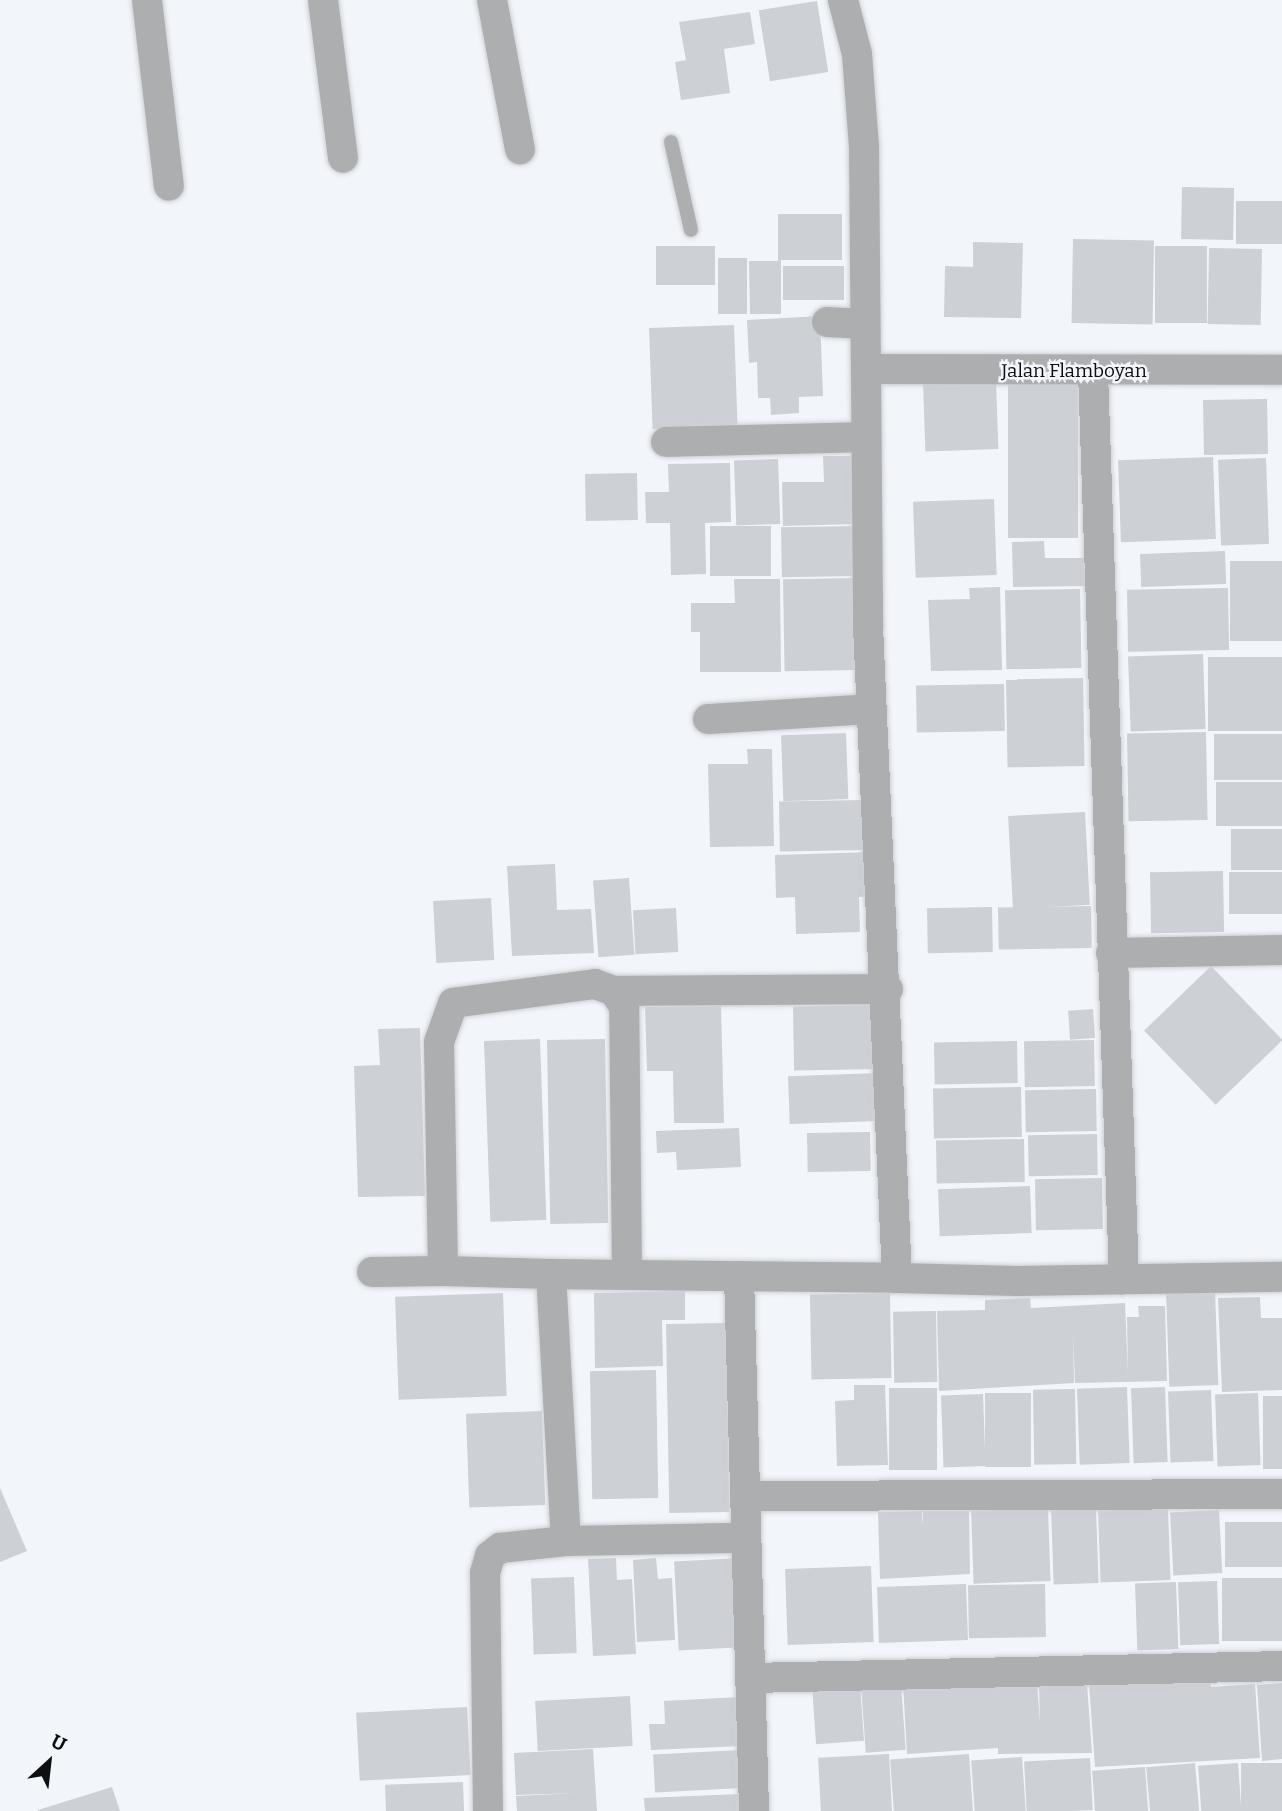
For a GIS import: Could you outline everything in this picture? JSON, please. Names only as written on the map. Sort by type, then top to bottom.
[{"type":"street","points":[[147,0],[169,186]]},
{"type":"street","points":[[323,0],[344,158]]},
{"type":"street","points":[[492,0],[520,149]]},
{"type":"street","points":[[843,0],[857,54],[864,147],[871,709],[888,989],[897,1278]]},
{"type":"street","points":[[827,322],[865,324]]},
{"type":"street","name":"Jalan Flamboyan","points":[[866,369],[1093,372],[1282,370]]},
{"type":"street","points":[[1093,372],[1111,953],[1125,1279]]},
{"type":"street","points":[[666,442],[866,437]]},
{"type":"street","points":[[708,719],[871,709]]},
{"type":"street","points":[[1111,953],[1282,950]]},
{"type":"street","points":[[443,1270],[439,1042],[444,1016],[453,1003],[469,997],[594,984],[614,992],[888,989]]},
{"type":"street","points":[[614,992],[624,1006],[627,1275]]},
{"type":"street","points":[[372,1272],[443,1270],[897,1278],[1282,1277]]},
{"type":"street","points":[[551,1274],[565,1541]]},
{"type":"street","points":[[739,1276],[754,1811]]},
{"type":"street","points":[[745,1496],[1282,1494]]},
{"type":"street","points":[[488,1811],[485,1573],[500,1548],[565,1541],[746,1538]]},
{"type":"street","points":[[751,1678],[1282,1666]]},
{"type":"lane","points":[[671,142],[691,230]]},
{"type":"building","points":[[817,1],[828,72],[770,81],[759,10]]},
{"type":"building","points":[[750,12],[755,44],[724,49],[730,93],[681,100],[675,62],[686,60],[679,22]]},
{"type":"building","points":[[1182,187],[1234,188],[1233,240],[1181,239]]},
{"type":"building","points":[[1236,201],[1282,201],[1282,244],[1236,244]]},
{"type":"building","points":[[778,214],[842,214],[842,260],[781,260],[781,314],[750,314],[749,261],[778,261]]},
{"type":"building","points":[[1073,239],[1154,240],[1153,324],[1072,323]]},
{"type":"building","points":[[973,242],[1023,243],[1021,318],[944,317],[945,266],[973,267]]},
{"type":"building","points":[[656,246],[715,246],[715,285],[656,285]]},
{"type":"building","points":[[1155,246],[1207,246],[1207,323],[1155,323]]},
{"type":"building","points":[[1209,248],[1262,249],[1261,325],[1208,324]]},
{"type":"building","points":[[718,258],[747,258],[747,314],[718,314]]},
{"type":"building","points":[[783,266],[844,266],[844,300],[783,300]]},
{"type":"building","points":[[820,316],[823,396],[799,397],[799,413],[771,415],[770,398],[758,398],[757,362],[749,363],[747,320]]},
{"type":"building","points":[[734,325],[738,426],[653,429],[649,328]]},
{"type":"building","points":[[996,381],[998,449],[925,452],[923,384]]},
{"type":"building","points":[[1008,382],[1078,382],[1078,538],[1008,538]]},
{"type":"building","points":[[1267,399],[1268,454],[1204,455],[1203,400]]},
{"type":"building","points":[[823,456],[857,456],[858,524],[783,526],[782,482],[824,482]]},
{"type":"building","points":[[1213,457],[1216,539],[1121,542],[1118,460]]},
{"type":"building","points":[[1266,458],[1269,544],[1221,546],[1218,460]]},
{"type":"building","points":[[778,459],[780,524],[736,525],[734,461]]},
{"type":"building","points":[[730,463],[731,522],[705,523],[706,574],[671,575],[670,523],[646,523],[645,492],[669,492],[668,464]]},
{"type":"building","points":[[637,473],[638,520],[586,521],[585,474]]},
{"type":"building","points":[[994,499],[997,575],[916,578],[913,502]]},
{"type":"building","points":[[710,526],[771,526],[771,576],[710,576]]},
{"type":"building","points":[[857,526],[858,576],[782,577],[781,527]]},
{"type":"building","points":[[1044,541],[1045,558],[1084,558],[1085,586],[1013,587],[1012,542]]},
{"type":"building","points":[[1225,551],[1226,584],[1141,587],[1140,554]]},
{"type":"building","points":[[1230,561],[1282,561],[1282,641],[1230,641]]},
{"type":"building","points":[[857,578],[859,670],[785,671],[783,579]]},
{"type":"building","points":[[734,579],[780,579],[781,672],[700,672],[700,632],[691,632],[691,603],[735,603]]},
{"type":"building","points":[[1000,587],[1002,670],[931,671],[928,600],[970,599],[969,588]]},
{"type":"building","points":[[1228,588],[1229,650],[1128,652],[1127,590]]},
{"type":"building","points":[[1080,589],[1081,668],[1006,669],[1005,590]]},
{"type":"building","points":[[1203,654],[1206,729],[1131,732],[1128,657]]},
{"type":"building","points":[[1208,657],[1282,657],[1282,731],[1208,731]]},
{"type":"building","points":[[1083,678],[1085,766],[1008,767],[1006,679]]},
{"type":"building","points":[[1004,684],[1005,731],[917,733],[916,686]]},
{"type":"building","points":[[1206,732],[1208,820],[1129,821],[1127,733]]},
{"type":"building","points":[[846,733],[848,799],[783,801],[781,735]]},
{"type":"building","points":[[1214,734],[1282,734],[1282,780],[1214,780]]},
{"type":"building","points":[[747,749],[772,749],[774,846],[710,847],[708,764],[748,764]]},
{"type":"building","points":[[1216,782],[1282,782],[1282,826],[1216,826]]},
{"type":"building","points":[[864,800],[865,850],[780,851],[779,801]]},
{"type":"building","points":[[1085,812],[1090,905],[1013,909],[1008,816]]},
{"type":"building","points":[[1231,829],[1282,829],[1282,870],[1231,870]]},
{"type":"building","points":[[873,852],[875,896],[859,897],[860,932],[796,934],[795,897],[776,898],[775,855]]},
{"type":"building","points":[[555,864],[557,910],[591,909],[594,953],[512,956],[507,866]]},
{"type":"building","points":[[1223,871],[1224,932],[1151,933],[1150,872]]},
{"type":"building","points":[[1229,872],[1282,872],[1282,914],[1229,914]]},
{"type":"building","points":[[629,878],[634,955],[598,957],[593,881]]},
{"type":"building","points":[[491,898],[494,960],[436,963],[433,901]]},
{"type":"building","points":[[1091,906],[1092,948],[999,950],[998,908]]},
{"type":"building","points":[[992,907],[993,952],[928,953],[927,908]]},
{"type":"building","points":[[676,908],[678,952],[635,954],[633,910]]},
{"type":"building","points":[[1211,966],[1282,1040],[1216,1105],[1144,1031]]},
{"type":"building","points":[[879,1005],[880,1069],[794,1070],[793,1007]]},
{"type":"building","points":[[721,1006],[724,1123],[674,1123],[673,1071],[647,1071],[645,1007]]},
{"type":"building","points":[[1093,1009],[1095,1038],[1070,1040],[1068,1011]]},
{"type":"building","points":[[420,1028],[425,1196],[358,1197],[354,1066],[380,1065],[378,1029]]},
{"type":"building","points":[[540,1039],[546,1220],[490,1222],[484,1041]]},
{"type":"building","points":[[605,1039],[608,1223],[550,1224],[547,1040]]},
{"type":"building","points":[[1094,1040],[1095,1086],[1025,1087],[1024,1041]]},
{"type":"building","points":[[1017,1041],[1018,1083],[935,1084],[934,1042]]},
{"type":"building","points":[[878,1073],[880,1121],[790,1124],[788,1076]]},
{"type":"building","points":[[1021,1087],[1022,1137],[934,1139],[933,1089]]},
{"type":"building","points":[[1096,1089],[1097,1131],[1026,1132],[1025,1090]]},
{"type":"building","points":[[739,1128],[741,1167],[677,1170],[676,1152],[657,1153],[656,1131]]},
{"type":"building","points":[[870,1132],[871,1171],[808,1172],[807,1133]]},
{"type":"building","points":[[1097,1134],[1098,1175],[1029,1176],[1028,1135]]},
{"type":"building","points":[[1024,1139],[1025,1182],[937,1184],[936,1141]]},
{"type":"building","points":[[1102,1178],[1103,1229],[1036,1230],[1035,1179]]},
{"type":"building","points":[[1030,1186],[1032,1233],[940,1236],[938,1189]]},
{"type":"building","points":[[1215,1290],[1218,1385],[1169,1387],[1166,1292]]},
{"type":"building","points":[[685,1291],[685,1320],[662,1320],[663,1366],[595,1368],[594,1293]]},
{"type":"building","points":[[503,1293],[507,1396],[399,1400],[395,1297]]},
{"type":"building","points":[[890,1293],[891,1378],[811,1379],[810,1294]]},
{"type":"building","points":[[1260,1297],[1261,1318],[1282,1318],[1282,1390],[1222,1392],[1218,1298]]},
{"type":"building","points":[[1030,1298],[1031,1308],[1125,1303],[1128,1375],[1127,1317],[1139,1317],[1138,1306],[1165,1306],[1167,1381],[1075,1383],[1073,1333],[1074,1383],[939,1391],[937,1311],[985,1310],[985,1300]]},
{"type":"building","points":[[936,1311],[937,1382],[894,1383],[893,1312]]},
{"type":"building","points":[[726,1323],[729,1512],[669,1513],[666,1324]]},
{"type":"building","points":[[656,1370],[658,1498],[592,1499],[590,1371]]},
{"type":"building","points":[[854,1385],[885,1385],[888,1465],[837,1466],[835,1401],[854,1400]]},
{"type":"building","points":[[1127,1387],[1130,1463],[1080,1465],[1077,1389]]},
{"type":"building","points":[[1165,1387],[1168,1462],[1134,1463],[1131,1388]]},
{"type":"building","points":[[889,1388],[937,1388],[937,1470],[889,1470]]},
{"type":"building","points":[[1075,1389],[1076,1464],[1034,1465],[1033,1390]]},
{"type":"building","points":[[1211,1390],[1213,1461],[1171,1462],[1168,1392]]},
{"type":"building","points":[[985,1393],[1031,1393],[1031,1467],[985,1467]]},
{"type":"building","points":[[1258,1393],[1261,1465],[1218,1466],[1215,1395]]},
{"type":"building","points":[[983,1394],[986,1466],[944,1467],[941,1395]]},
{"type":"building","points":[[1263,1396],[1282,1396],[1282,1469],[1263,1469]]},
{"type":"building","points":[[542,1411],[545,1505],[469,1508],[466,1414]]},
{"type":"building","points":[[0,1488],[27,1551],[0,1562]]},
{"type":"building","points":[[1048,1508],[1051,1581],[974,1584],[971,1511]]},
{"type":"building","points":[[1096,1508],[1099,1583],[1054,1585],[1051,1510]]},
{"type":"building","points":[[1168,1508],[1171,1580],[1101,1582],[1098,1510]]},
{"type":"building","points":[[1219,1510],[1222,1573],[1173,1575],[1170,1513]]},
{"type":"building","points":[[922,1511],[922,1525],[923,1511],[969,1511],[970,1574],[880,1579],[878,1512]]},
{"type":"building","points":[[1225,1522],[1282,1522],[1282,1567],[1225,1567]]},
{"type":"building","points":[[616,1558],[617,1580],[632,1579],[636,1654],[593,1656],[588,1559]]},
{"type":"building","points":[[656,1558],[658,1579],[672,1578],[675,1640],[637,1642],[633,1560]]},
{"type":"building","points":[[741,1558],[746,1647],[679,1650],[674,1562]]},
{"type":"building","points":[[871,1566],[874,1642],[788,1645],[785,1569]]},
{"type":"building","points":[[574,1577],[577,1653],[534,1654],[531,1579]]},
{"type":"building","points":[[1222,1578],[1282,1578],[1282,1641],[1222,1641]]},
{"type":"building","points":[[1217,1581],[1219,1644],[1180,1645],[1178,1582]]},
{"type":"building","points":[[1176,1582],[1178,1649],[1137,1650],[1135,1583]]},
{"type":"building","points":[[966,1584],[968,1640],[879,1643],[877,1587]]},
{"type":"building","points":[[1045,1584],[1046,1637],[969,1638],[968,1585]]},
{"type":"building","points":[[1210,1678],[1211,1687],[1255,1684],[1260,1758],[1095,1767],[1089,1684]]},
{"type":"building","points":[[1037,1682],[1040,1723],[1039,1685],[1087,1683],[1092,1753],[998,1754],[998,1748],[907,1754],[903,1684]]},
{"type":"building","points":[[901,1683],[906,1750],[866,1753],[861,1686]]},
{"type":"building","points":[[1282,1683],[1282,1759],[1262,1761],[1257,1685]]},
{"type":"building","points":[[860,1684],[864,1741],[816,1744],[812,1687]]},
{"type":"building","points":[[630,1696],[633,1746],[538,1751],[535,1701]]},
{"type":"building","points":[[740,1697],[742,1746],[651,1750],[649,1724],[665,1724],[664,1701]]},
{"type":"building","points":[[467,1707],[471,1775],[360,1781],[356,1713]]},
{"type":"building","points":[[593,1749],[597,1811],[517,1811],[516,1796],[577,1793],[516,1795],[514,1753]]},
{"type":"building","points":[[740,1750],[742,1788],[655,1793],[653,1755]]},
{"type":"building","points":[[889,1754],[892,1811],[821,1811],[818,1758]]},
{"type":"building","points":[[969,1754],[973,1811],[894,1811],[890,1760]]},
{"type":"building","points":[[1022,1757],[1026,1811],[975,1811],[971,1761]]},
{"type":"building","points":[[1090,1758],[1093,1810],[1027,1811],[1024,1761]]},
{"type":"building","points":[[1195,1763],[1199,1811],[1150,1811],[1146,1767]]},
{"type":"building","points":[[1238,1763],[1241,1811],[1201,1811],[1198,1766]]},
{"type":"building","points":[[1241,1763],[1282,1763],[1282,1811],[1241,1811]]},
{"type":"building","points":[[1145,1767],[1148,1811],[1095,1811],[1092,1771]]},
{"type":"building","points":[[463,1782],[464,1811],[386,1811],[385,1785]]},
{"type":"building","points":[[112,1787],[120,1811],[38,1811],[38,1810]]},
{"type":"building","points":[[740,1794],[741,1811],[645,1811],[644,1798]]}]
